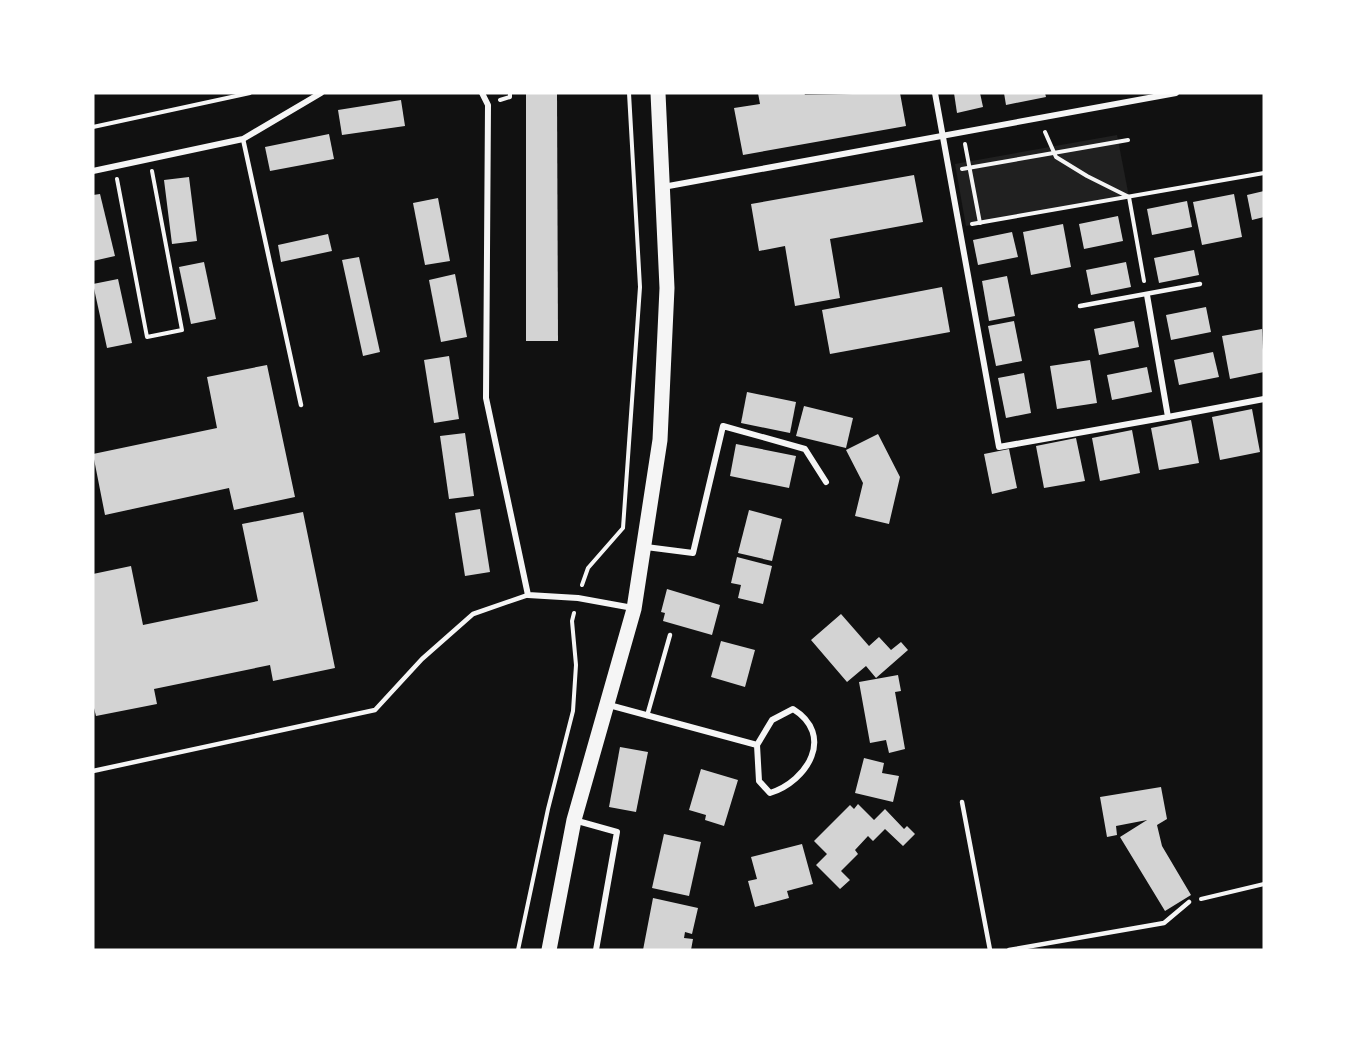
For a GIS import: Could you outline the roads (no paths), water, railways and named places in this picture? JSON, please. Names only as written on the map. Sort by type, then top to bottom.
[{"type":"main road","points":[[549,950],[574,820],[634,609],[646,547],[660,440],[667,288],[658,93]]},
{"type":"street","points":[[93,171],[243,139],[321,93]]},
{"type":"street","points":[[482,93],[488,105],[486,398],[528,596],[578,598],[634,609]]},
{"type":"street","points":[[935,93],[999,447],[1264,399]]},
{"type":"street","points":[[662,187],[1176,93]]},
{"type":"street","points":[[1147,295],[1168,417]]},
{"type":"street","points":[[646,547],[693,553],[723,426],[805,449],[826,482]]},
{"type":"street","points":[[608,704],[757,745]]},
{"type":"street","points":[[794,709],[806,717],[815,742],[808,768],[786,788],[770,793],[759,781],[757,745],[772,720],[794,709]]},
{"type":"street","points":[[574,820],[617,832],[596,950]]},
{"type":"lane","points":[[243,139],[300,405]]},
{"type":"lane","points":[[1080,306],[1200,284]]},
{"type":"lane","points":[[93,771],[375,710],[422,659],[473,614],[528,596]]},
{"type":"lane","points":[[647,716],[669,635]]},
{"type":"lane","points":[[962,802],[990,950]]},
{"type":"lane","points":[[1009,950],[1164,923],[1189,902]]}]
